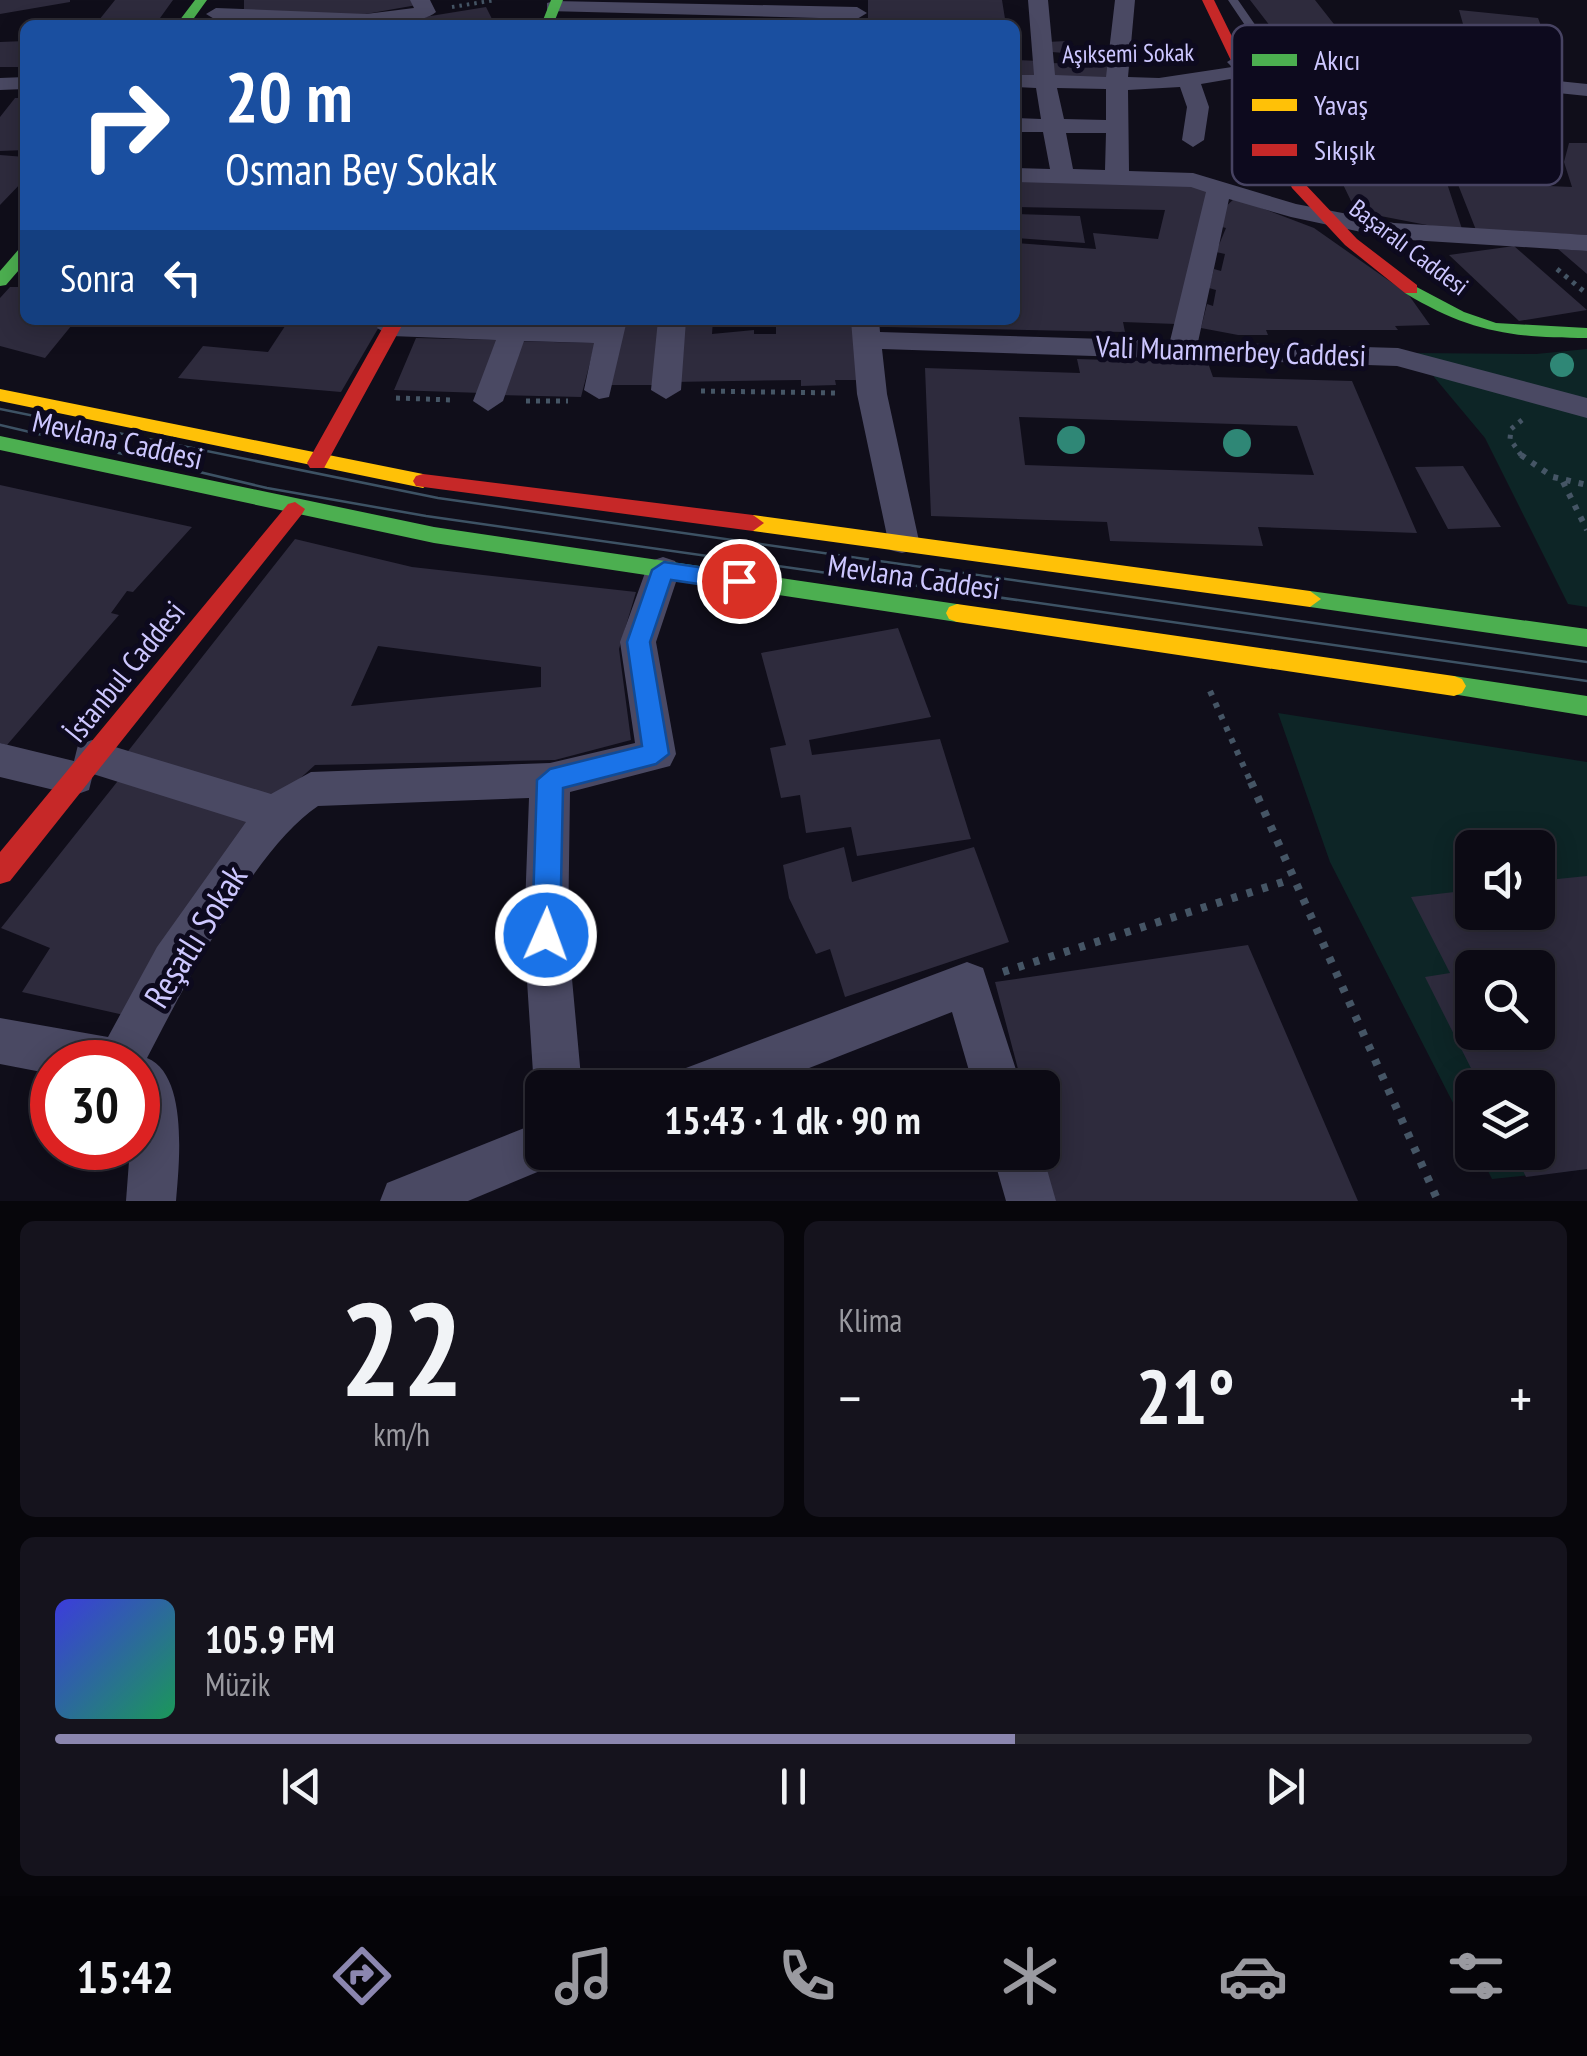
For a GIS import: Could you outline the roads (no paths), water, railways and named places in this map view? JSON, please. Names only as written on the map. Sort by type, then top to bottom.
[{"type":"main road","name":"Başaralı Caddesi","points":[[1208,0],[1232,52]]},
{"type":"main road","name":"Başaralı Caddesi","points":[[1297,185],[1324,218],[1386,270],[1474,326],[1503,332],[1587,333]]},
{"type":"main road","points":[[10,279],[12,245]]},
{"type":"main road","points":[[317,464],[392,325]]},
{"type":"main road","name":"Mevlana Caddesi","points":[[0,395],[317,464],[457,487],[902,541],[1587,638]]},
{"type":"main road","name":"Mevlana Caddesi","points":[[0,443],[434,535],[1587,706]]},
{"type":"main road","name":"İstanbul Caddesi","points":[[0,872],[295,508]]},
{"type":"street","points":[[1038,0],[1035,16],[1062,177]]},
{"type":"street","points":[[1117,178],[1116,61],[1125,0]]},
{"type":"street","points":[[212,10],[366,20],[423,6]]},
{"type":"street","points":[[551,13],[857,12]]},
{"type":"street","points":[[671,15],[706,20]]},
{"type":"street","points":[[1020,58],[1116,61]]},
{"type":"street","name":"Aşıksemi Sokak","points":[[1020,81],[1189,82],[1232,69]]},
{"type":"street","points":[[1189,82],[1198,106],[1193,140]]},
{"type":"street","name":"Aşıksemi Sokak","points":[[1562,87],[1587,90]]},
{"type":"street","points":[[1020,125],[1119,128]]},
{"type":"street","points":[[1020,176],[1178,179],[1324,218],[1425,236],[1587,243]]},
{"type":"street","points":[[1183,346],[1219,187]]},
{"type":"street","points":[[433,325],[612,328],[599,390]]},
{"type":"street","points":[[666,390],[672,325]]},
{"type":"street","points":[[1468,372],[1474,326]]},
{"type":"street","points":[[488,400],[514,327]]},
{"type":"street","points":[[866,330],[872,394],[902,541]]},
{"type":"street","name":"Vali Muammerbey Caddesi","points":[[866,330],[1398,356],[1468,372],[1587,408]]},
{"type":"street","points":[[0,760],[84,768],[275,813],[310,789],[550,780],[656,754],[638,642],[664,570]]},
{"type":"street","points":[[550,780],[546,935],[557,1070]]},
{"type":"street","name":"Reşatlı Sokak","points":[[129,1040],[173,962],[275,813]]},
{"type":"street","points":[[742,1070],[967,984],[993,1070]]},
{"type":"street","points":[[0,1041],[30,1046]]},
{"type":"street","points":[[405,1201],[478,1186],[525,1157]]},
{"type":"street","points":[[152,1170],[152,1201]]},
{"type":"street","points":[[1022,1170],[1031,1201]]},
{"type":"lane","points":[[1234,0],[1250,25]]},
{"type":"tram line","points":[[0,409],[438,498],[1587,662]]},
{"type":"tram line","points":[[0,425],[267,488],[426,516],[1587,681]]}]
